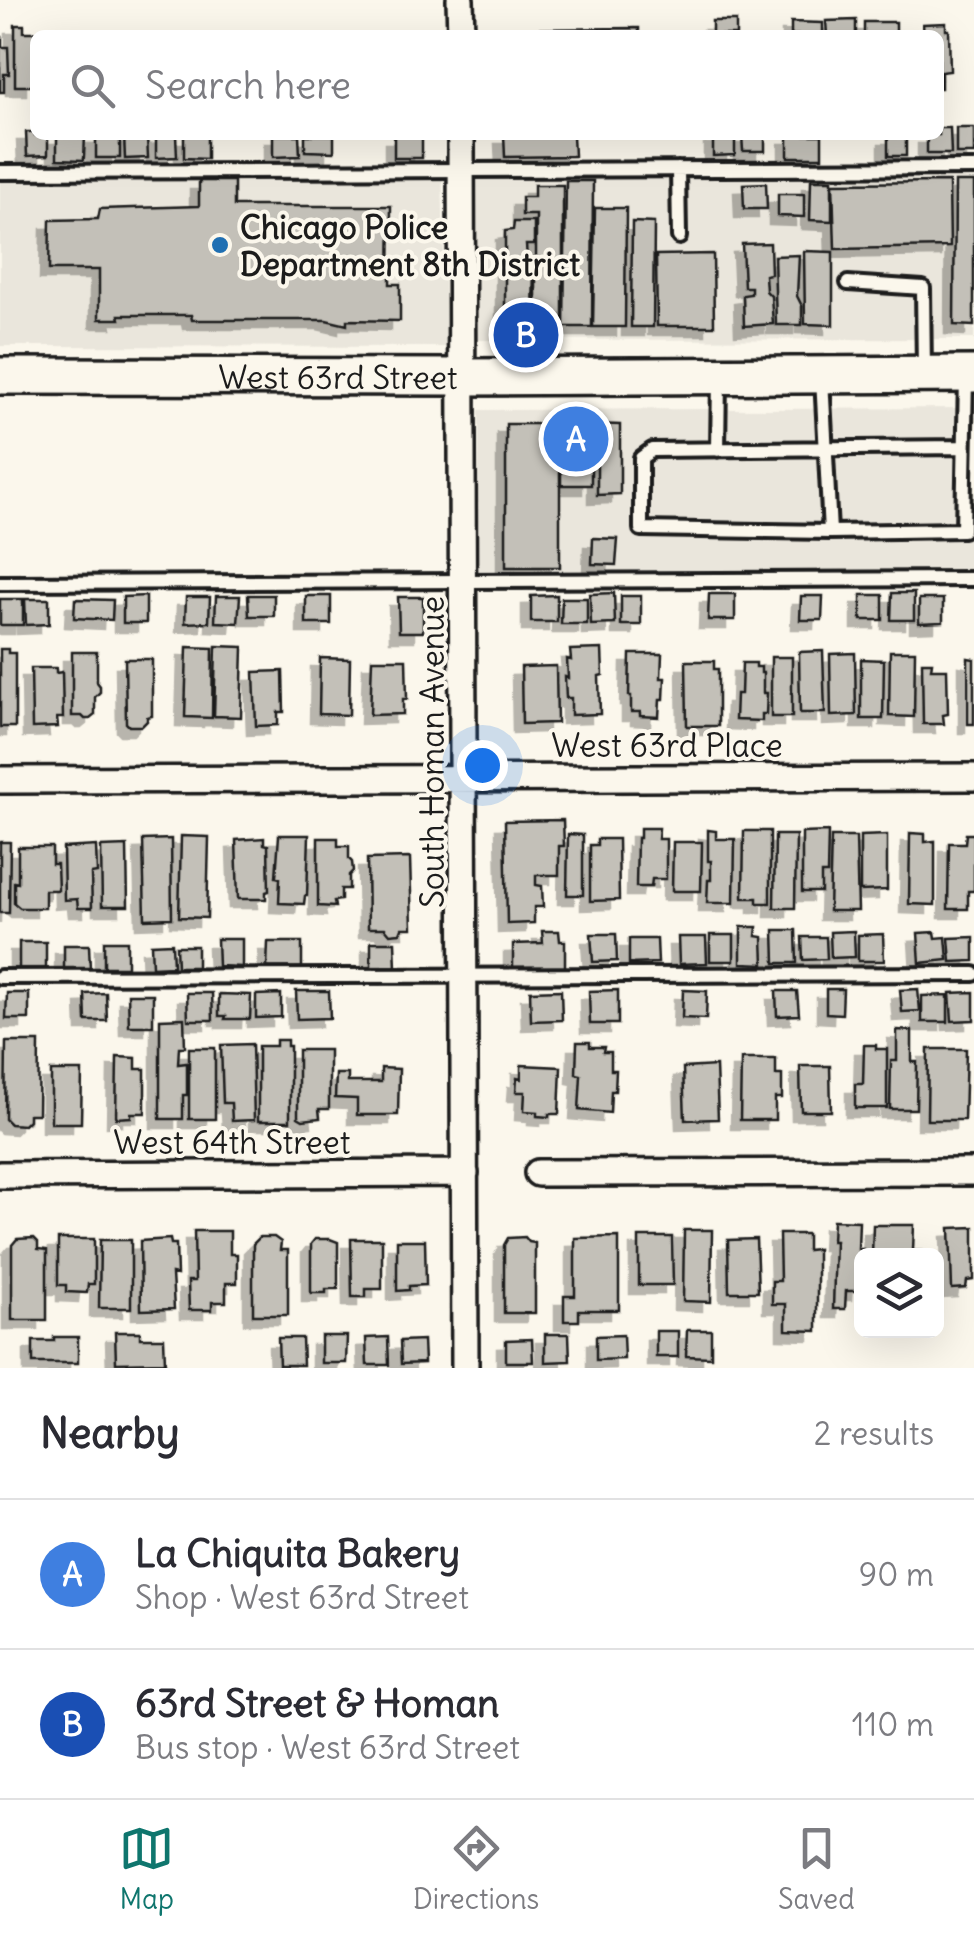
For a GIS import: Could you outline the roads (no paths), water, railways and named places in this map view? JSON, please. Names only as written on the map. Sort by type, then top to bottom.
[{"type":"main road","name":"West 63rd Street","points":[[0,376],[970,374]]},
{"type":"street","points":[[460,0],[461,30]]},
{"type":"street","name":"South Homan Avenue","points":[[461,140],[465,1368]]},
{"type":"street","name":"West 63rd Place","points":[[0,780],[974,778]]},
{"type":"street","points":[[538,1173],[974,1172]]},
{"type":"street","name":"West 64th Street","points":[[0,1176],[465,1173]]},
{"type":"lane","points":[[0,172],[974,168]]},
{"type":"lane","points":[[678,169],[679,237]]},
{"type":"lane","points":[[848,283],[923,288],[924,374]]},
{"type":"lane","points":[[964,446],[652,450],[641,458],[641,529],[963,530],[970,374]]},
{"type":"lane","points":[[718,450],[720,376]]},
{"type":"lane","points":[[822,376],[830,532]]},
{"type":"lane","points":[[0,583],[974,579]]},
{"type":"lane","points":[[0,977],[974,974]]},
{"type":"place","name":"Chicago Police Department 8th District","points":[[220,245]]},
{"type":"place","name":"63rd Street & Homan","points":[[526,335]]},
{"type":"place","name":"La Chiquita Bakery","points":[[576,439]]}]
